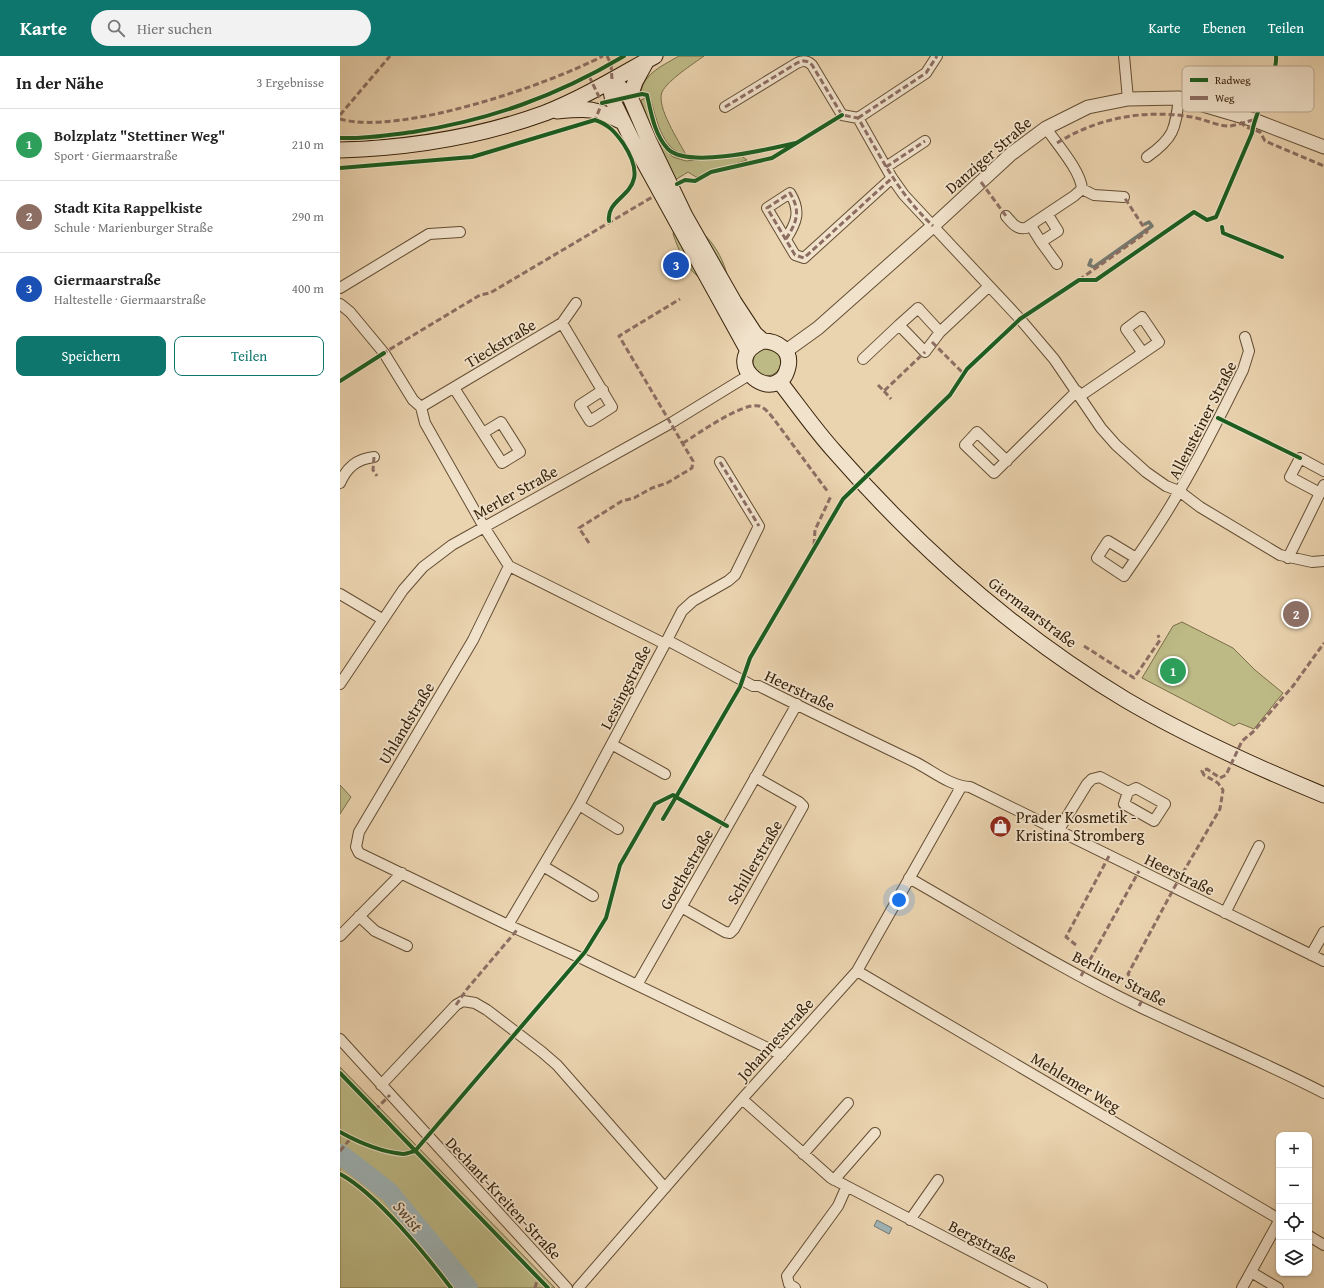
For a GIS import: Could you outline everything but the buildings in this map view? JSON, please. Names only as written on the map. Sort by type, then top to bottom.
[{"type":"main road","points":[[340,150],[396,146],[492,130],[546,112],[612,80],[651,58]]},
{"type":"main road","points":[[630,97],[635,82],[651,58]]},
{"type":"main road","points":[[612,80],[630,97],[649,141],[685,216],[734,302],[755,334],[763,341]]},
{"type":"main road","points":[[612,80],[611,91],[613,101],[623,122],[664,201],[748,351]]},
{"type":"main road","points":[[546,112],[585,108],[599,110],[623,122]]},
{"type":"main road","points":[[763,341],[772,341],[780,344],[786,351],[788,359],[788,367],[785,375],[779,381],[771,384],[763,384],[755,381],[749,375],[746,368],[745,359],[748,351],[754,344],[763,341]]},
{"type":"main road","name":"Giermaarstraße","points":[[779,381],[833,451],[882,504],[941,562],[990,604],[1045,646],[1125,699],[1208,744],[1324,795]]},
{"type":"street","points":[[725,107],[803,60],[808,61],[812,65],[842,115],[858,118],[926,73],[937,56]]},
{"type":"street","points":[[1124,56],[1128,99]]},
{"type":"street","points":[[1147,157],[1163,146],[1172,133],[1179,98]]},
{"type":"street","name":"Danziger Straße","points":[[786,351],[818,328],[933,226],[1011,154],[1046,128],[1088,108],[1128,99],[1182,99]]},
{"type":"street","name":"Danziger Straße","points":[[1227,112],[1254,120],[1324,147]]},
{"type":"street","points":[[858,118],[892,178],[904,195],[988,287],[1020,319],[1054,359],[1101,428],[1116,445],[1146,472],[1166,486],[1179,491],[1200,507],[1265,547],[1288,558],[1312,562],[1324,561]]},
{"type":"street","points":[[1046,128],[1076,171],[1082,182],[1082,189]]},
{"type":"street","points":[[886,167],[925,141]]},
{"type":"street","points":[[786,239],[797,257],[808,257],[892,178]]},
{"type":"street","points":[[1082,189],[1094,195],[1124,197]]},
{"type":"street","points":[[1006,216],[1014,225],[1022,229],[1031,226],[1082,189]]},
{"type":"street","points":[[1041,242],[1058,231],[1048,215]]},
{"type":"street","points":[[1031,226],[1057,264]]},
{"type":"street","points":[[340,288],[429,234],[460,232]]},
{"type":"street","points":[[899,325],[925,352],[940,332],[988,287]]},
{"type":"street","name":"Tieckstraße","points":[[421,408],[562,323],[576,303]]},
{"type":"street","points":[[340,304],[350,312],[384,352],[413,400],[421,408],[425,423],[484,526],[509,566]]},
{"type":"street","points":[[863,359],[918,308],[940,332]]},
{"type":"street","points":[[562,323],[603,390]]},
{"type":"street","name":"Allensteiner Straße","points":[[1136,558],[1179,491],[1243,370],[1249,351],[1245,337]]},
{"type":"street","points":[[1006,461],[1078,393],[1143,353]]},
{"type":"street","name":"Merler Straße","points":[[340,684],[402,590],[423,567],[452,545],[671,423],[749,375]]},
{"type":"street","name":"Tieckstraße","points":[[454,388],[477,427],[483,433]]},
{"type":"street","points":[[340,483],[351,466],[363,459],[374,458]]},
{"type":"street","points":[[1288,558],[1322,489],[1290,477],[1300,458],[1324,471]]},
{"type":"street","name":"Lessingstraße","points":[[508,925],[613,745],[682,611],[693,601],[728,581],[735,575],[759,526],[720,462]]},
{"type":"street","name":"Heerstraße","points":[[509,566],[753,686],[759,686],[797,704],[936,772],[961,787],[970,787],[1324,961]]},
{"type":"street","name":"Uhlandstraße","points":[[402,873],[359,853],[356,848],[359,832],[473,640],[509,566]]},
{"type":"street","points":[[340,594],[382,619]]},
{"type":"street","name":"Goethestraße","points":[[637,985],[797,704]]},
{"type":"street","name":"Lessingstraße","points":[[613,745],[665,774]]},
{"type":"street","name":"Schillerstraße","points":[[681,908],[725,932],[730,933],[734,929],[803,806],[799,802],[756,777]]},
{"type":"street","points":[[1058,831],[1087,784],[1092,779],[1100,777],[1104,778],[1128,792]]},
{"type":"street","name":"Johannesstraße","points":[[578,1288],[742,1099],[857,971],[961,787]]},
{"type":"street","points":[[579,805],[618,829]]},
{"type":"street","name":"Heerstraße","points":[[1225,913],[1259,846]]},
{"type":"street","points":[[543,866],[593,896]]},
{"type":"street","points":[[340,936],[402,873],[782,1055]]},
{"type":"street","name":"Berliner Straße","points":[[909,878],[1088,980],[1140,1006],[1252,1057],[1324,1093]]},
{"type":"street","points":[[359,916],[375,931],[407,946]]},
{"type":"street","points":[[1311,955],[1324,932]]},
{"type":"street","name":"Mehlemer Weg","points":[[857,971],[1276,1218]]},
{"type":"street","points":[[381,1085],[456,1005],[463,1001],[475,1003],[487,1010],[557,1065],[665,1188]]},
{"type":"street","name":"Dechant-Kreiten-Straße","points":[[340,1039],[567,1288]]},
{"type":"street","name":"Bergstraße","points":[[742,1099],[803,1154],[846,1188],[1042,1288]]},
{"type":"street","points":[[803,1154],[848,1103]]},
{"type":"street","points":[[834,1180],[875,1133]]},
{"type":"street","points":[[910,1220],[938,1180]]},
{"type":"street","points":[[795,1288],[789,1284],[786,1276],[838,1206],[846,1188]]},
{"type":"street","points":[[1242,1288],[1276,1226]]},
{"type":"street","points":[[1312,1238],[1324,1245]]},
{"type":"street","points":[[1251,1272],[1278,1288]]},
{"type":"shaded area","points":[[679,56],[704,56],[675,77],[662,92],[662,106],[665,115],[686,155],[677,152],[665,139],[660,130],[649,94],[641,92],[643,85],[650,75],[661,66]]},
{"type":"shaded area","points":[[646,98],[650,117],[662,146],[673,157],[686,161],[740,155],[747,160],[696,177],[688,172],[675,180],[655,139],[641,100]]},
{"type":"shaded area","points":[[697,229],[703,233],[718,252],[725,267],[728,281]]},
{"type":"shaded area","points":[[674,230],[703,280],[692,271],[684,260],[673,234]]},
{"type":"shaded area","points":[[767,348],[777,352],[781,362],[777,372],[767,376],[757,372],[753,362],[757,352]]},
{"type":"shaded area","points":[[1182,622],[1233,648],[1255,670],[1283,693],[1254,729],[1239,723],[1234,726],[1142,678],[1173,626]]},
{"type":"shaded area","points":[[340,785],[351,797],[340,814]]},
{"type":"shaded area","points":[[340,1067],[555,1288],[340,1288]]},
{"type":"water","points":[[877,1220],[892,1228],[889,1234],[874,1226]]},
{"type":"waterway","points":[[1091,260],[1089,265],[1094,267],[1152,226],[1149,222],[1145,224]]},
{"type":"waterway","name":"Swist","points":[[340,1154],[389,1192],[468,1288]]},
{"type":"marked path","points":[[340,115],[390,56]]},
{"type":"marked path","points":[[340,119],[366,122],[399,120],[435,114],[473,105],[547,80],[603,56]]},
{"type":"marked path","points":[[607,56],[611,64],[612,80]]},
{"type":"marked path","points":[[858,118],[926,73],[937,56]]},
{"type":"marked path","points":[[725,107],[797,63],[807,61],[812,65],[842,115],[858,118],[900,188],[933,226]]},
{"type":"marked path","points":[[589,76],[602,103],[595,120]]},
{"type":"marked path","points":[[1057,143],[1088,127],[1139,115],[1156,114],[1192,117],[1227,126],[1254,120]]},
{"type":"marked path","points":[[1240,122],[1246,127],[1260,132],[1265,141],[1324,166]]},
{"type":"marked path","points":[[886,167],[925,141]]},
{"type":"marked path","points":[[786,239],[793,227],[796,216],[796,205],[790,193],[767,208],[795,255],[804,258],[892,178]]},
{"type":"marked path","points":[[981,182],[1006,216]]},
{"type":"marked path","points":[[382,354],[480,295],[490,293],[654,196]]},
{"type":"marked path","points":[[1079,280],[1147,232],[1124,197]]},
{"type":"marked path","points":[[589,543],[579,528],[622,501],[634,498],[652,488],[667,483],[692,468],[693,461],[619,336],[680,299]]},
{"type":"marked path","points":[[932,342],[964,374]]},
{"type":"marked path","points":[[878,385],[884,391],[925,352]]},
{"type":"marked path","points":[[884,391],[891,399]]},
{"type":"marked path","points":[[683,443],[731,414],[751,406],[759,406],[765,409],[773,418],[828,492]]},
{"type":"marked path","points":[[374,457],[373,470],[377,476]]},
{"type":"marked path","points":[[720,462],[759,526]]},
{"type":"marked path","points":[[814,545],[815,530],[831,496]]},
{"type":"marked path","points":[[1084,646],[1134,678],[1160,640],[1158,635]]},
{"type":"marked path","points":[[1139,1006],[1144,997],[1128,974],[1174,888],[1220,809],[1223,790],[1218,783],[1204,775],[1202,771],[1207,769],[1220,778],[1226,775],[1242,741],[1253,732],[1293,686],[1324,643]]},
{"type":"marked path","points":[[1076,945],[1066,937],[1109,856]]},
{"type":"marked path","points":[[1081,976],[1139,871]]},
{"type":"marked path","points":[[456,1005],[467,989],[517,930]]},
{"type":"marked path","points":[[375,1110],[390,1095]]},
{"type":"marked path","points":[[340,1151],[351,1138]]},
{"type":"marked path","points":[[535,1288],[538,1277]]},
{"type":"cycle path","points":[[340,138],[367,137],[413,132],[469,121],[548,94],[574,83],[624,56]]},
{"type":"cycle path","points":[[1276,56],[1276,66]]},
{"type":"cycle path","points":[[602,103],[642,94],[647,95],[654,124],[660,138],[668,149],[678,155],[693,157],[729,156],[796,143]]},
{"type":"cycle path","points":[[340,1132],[362,1143],[379,1149],[403,1154],[415,1151],[585,952],[606,918],[620,865],[655,804],[673,795],[676,797],[740,687],[750,658],[843,499],[950,395],[967,369],[1020,319],[1079,280],[1096,280],[1194,212],[1207,220],[1216,217],[1252,133],[1258,112]]},
{"type":"cycle path","points":[[677,184],[685,180],[695,181],[711,172],[772,158],[842,115]]},
{"type":"cycle path","points":[[340,168],[472,157],[595,120],[604,124],[617,135],[632,160],[635,173],[632,183],[627,191],[614,204],[610,212],[609,221]]},
{"type":"cycle path","points":[[1222,227],[1223,233],[1282,257]]},
{"type":"cycle path","points":[[340,381],[384,353]]},
{"type":"cycle path","points":[[1218,418],[1300,458]]},
{"type":"cycle path","points":[[663,819],[676,797],[727,826]]},
{"type":"cycle path","points":[[340,1073],[548,1288]]},
{"type":"cycle path","points":[[340,1174],[369,1195],[400,1226],[451,1288]]},
{"type":"place","name":"Giermaarstraße","points":[[676,265]]},
{"type":"place","name":"Stadt Kita Rappelkiste","points":[[1296,614]]},
{"type":"place","name":"Bolzplatz \"Stettiner Weg\"","points":[[1173,671]]},
{"type":"place","name":"Prader Kosmetik - Kristina Stromberg","points":[[1001,826]]}]
